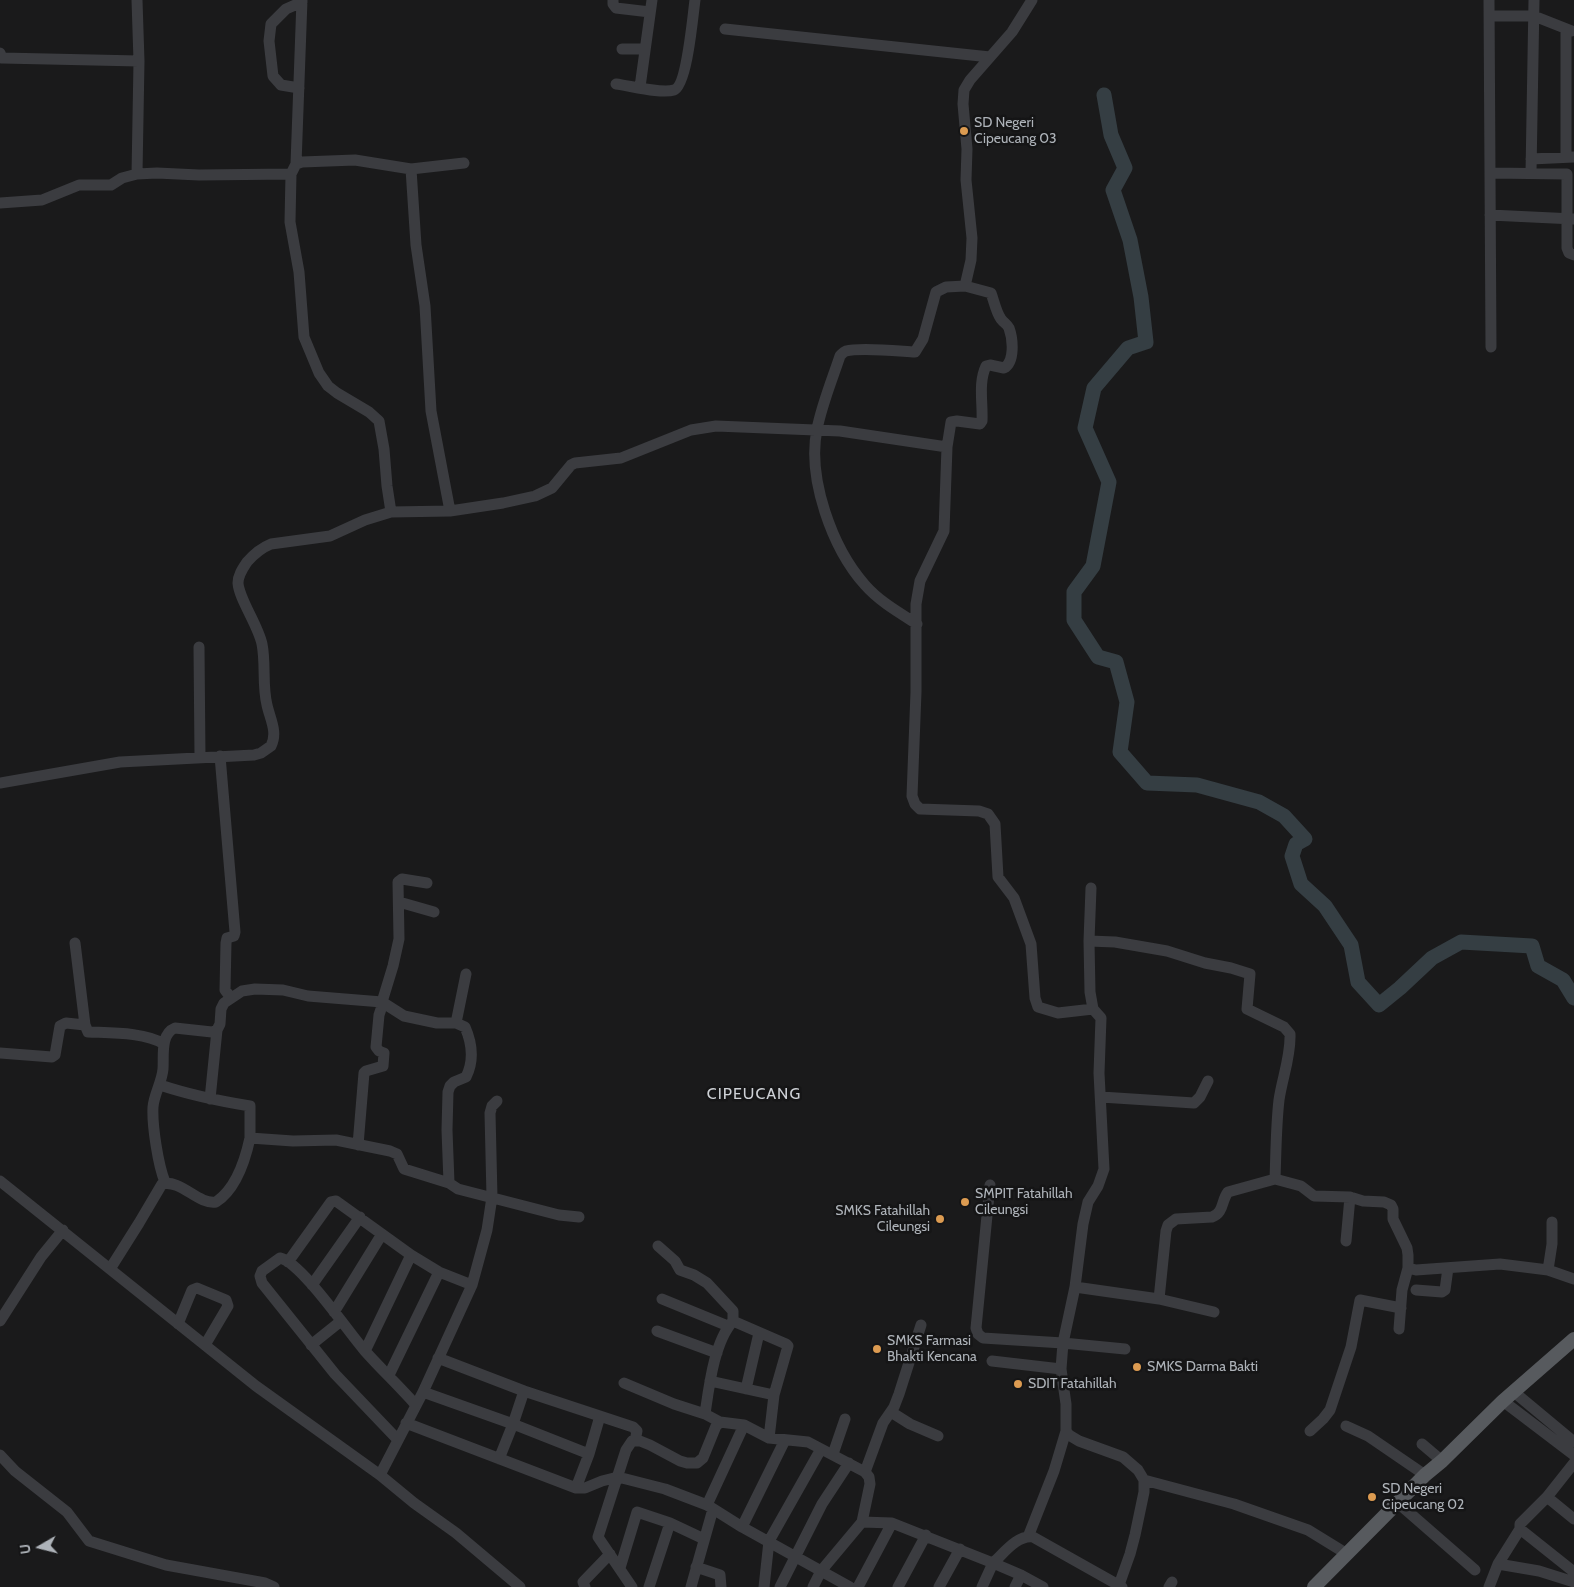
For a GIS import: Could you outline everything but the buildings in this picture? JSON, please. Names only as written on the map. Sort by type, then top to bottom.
[{"type":"main road","points":[[1314,1587],[1424,1475],[1442,1461],[1508,1397],[1574,1340]]},
{"type":"street","points":[[137,0],[139,61],[137,174]]},
{"type":"street","points":[[613,0],[614,6],[619,9],[650,12]]},
{"type":"street","points":[[640,87],[652,0]]},
{"type":"street","points":[[616,84],[676,90],[680,85],[686,63],[695,0]]},
{"type":"street","points":[[965,286],[971,260],[972,238],[966,180],[967,149],[963,97],[967,85],[1012,32],[1032,0]]},
{"type":"street","points":[[1489,0],[1491,347]]},
{"type":"street","points":[[1531,173],[1534,0]]},
{"type":"street","points":[[299,88],[281,86],[273,76],[269,41],[271,24],[286,9],[302,1],[299,88],[290,222],[299,272],[304,337],[323,380],[337,393],[369,412],[379,421],[392,512]]},
{"type":"street","points":[[1489,16],[1534,16],[1570,31],[1570,157],[1531,159]]},
{"type":"street","points":[[725,30],[990,58]]},
{"type":"street","points":[[622,49],[645,49]]},
{"type":"street","points":[[0,53],[2,58],[139,61]]},
{"type":"street","points":[[0,203],[42,200],[79,186],[111,185],[122,178],[137,174],[157,173],[199,176],[293,169],[302,162],[355,160],[411,169],[464,163]]},
{"type":"street","points":[[411,169],[415,238],[425,316],[431,412],[450,510]]},
{"type":"street","points":[[1491,173],[1570,174],[1571,219],[1567,248],[1569,254],[1574,255]]},
{"type":"street","points":[[1490,215],[1571,219]]},
{"type":"street","points":[[917,624],[878,598],[864,584],[850,565],[832,532],[819,490],[816,451],[817,430],[828,388],[840,356],[843,353],[846,351],[862,350],[915,352],[923,339],[936,292],[946,287],[965,286],[991,293],[1001,319],[1008,325],[1010,331],[1012,358],[1009,365],[1004,368],[986,366],[981,387],[982,422],[976,424],[952,422],[947,447],[944,531],[920,581],[916,604],[917,624],[912,796],[915,804],[920,809],[979,811],[988,814],[992,818],[996,834],[998,877],[1014,898],[1031,944],[1035,998],[1038,1007],[1058,1012],[1092,1009]]},
{"type":"street","points":[[0,783],[120,762],[254,755],[266,750],[274,741],[273,726],[264,686],[262,644],[239,588],[239,577],[245,566],[258,551],[271,544],[330,536],[365,520],[392,512],[450,510],[503,503],[535,496],[552,488],[571,465],[575,463],[621,458],[698,428],[729,426],[840,431],[947,447]]},
{"type":"street","points":[[199,647],[200,757]]},
{"type":"street","points":[[220,756],[236,932],[234,936],[227,938],[226,942],[225,990],[231,998]]},
{"type":"street","points":[[358,1145],[364,1073],[384,1064],[384,1053],[377,1050],[376,1047],[379,1015],[399,939],[398,882],[400,880],[427,883]]},
{"type":"street","points":[[982,1587],[993,1563],[1016,1542],[1028,1536],[1054,1471],[1066,1432],[1066,1404],[1061,1369],[1063,1343],[1075,1287],[1083,1224],[1088,1202],[1098,1186],[1104,1169],[1099,1073],[1101,1018],[1092,1009],[1090,992],[1091,888]]},
{"type":"street","points":[[398,902],[434,912]]},
{"type":"street","points":[[1089,942],[1115,942],[1167,951],[1250,974],[1247,1008],[1284,1027],[1290,1034],[1279,1099],[1275,1179]]},
{"type":"street","points":[[75,943],[88,1032],[138,1036],[155,1039],[164,1044]]},
{"type":"street","points":[[456,1024],[466,974]]},
{"type":"street","points":[[210,1099],[221,1009],[231,998],[242,991],[269,989],[308,996],[382,1002],[404,1016],[465,1027],[472,1053],[471,1063],[466,1077],[454,1082],[448,1092],[449,1183]]},
{"type":"street","points":[[0,1053],[52,1057],[55,1055],[60,1026],[66,1022],[86,1025]]},
{"type":"street","points":[[165,1182],[158,1153],[153,1106],[163,1071],[164,1044],[167,1034],[175,1028],[212,1032],[217,1030]]},
{"type":"street","points":[[1101,1097],[1194,1103],[1200,1097],[1208,1081]]},
{"type":"street","points":[[160,1085],[182,1093],[250,1106],[250,1138],[246,1156],[234,1181],[226,1193],[216,1202],[208,1202],[165,1182]]},
{"type":"street","points":[[380,1475],[415,1404],[423,1392],[472,1285],[487,1230],[492,1197],[490,1113],[492,1106],[497,1101]]},
{"type":"street","points":[[250,1138],[293,1141],[336,1140],[397,1154],[404,1169],[449,1183],[458,1189],[559,1215],[579,1217]]},
{"type":"street","points":[[1159,1299],[1166,1231],[1171,1221],[1217,1215],[1221,1211],[1222,1202],[1228,1192],[1275,1179],[1301,1186],[1314,1196],[1350,1198],[1384,1202],[1391,1205],[1393,1219],[1408,1251],[1408,1268],[1402,1290],[1399,1329]]},
{"type":"street","points":[[0,1181],[256,1386],[456,1532],[520,1587]]},
{"type":"street","points":[[110,1268],[140,1223],[160,1186],[165,1182]]},
{"type":"street","points":[[990,1185],[976,1328],[978,1334],[983,1338],[1125,1349]]},
{"type":"street","points":[[1346,1241],[1350,1198]]},
{"type":"street","points":[[288,1262],[332,1201],[337,1201],[411,1256],[439,1272],[472,1285]]},
{"type":"street","points":[[312,1285],[360,1217]]},
{"type":"street","points":[[1548,1270],[1552,1244],[1552,1222]]},
{"type":"street","points":[[0,1321],[41,1257],[63,1230]]},
{"type":"street","points":[[311,1345],[338,1316],[382,1234]]},
{"type":"street","points":[[658,1246],[675,1261],[680,1270],[701,1279],[733,1311],[731,1324],[717,1353],[705,1414]]},
{"type":"street","points":[[365,1351],[411,1256]]},
{"type":"street","points":[[398,1440],[362,1404],[311,1345],[260,1279],[262,1270],[282,1258],[288,1262],[312,1285],[365,1351],[415,1404]]},
{"type":"street","points":[[1408,1268],[1416,1270],[1500,1264],[1548,1270],[1574,1279]]},
{"type":"street","points":[[1416,1290],[1444,1291],[1448,1268]]},
{"type":"street","points":[[389,1375],[439,1272]]},
{"type":"street","points":[[1075,1287],[1159,1299],[1214,1312]]},
{"type":"street","points":[[178,1324],[192,1290],[197,1288],[226,1300],[228,1306],[206,1345]]},
{"type":"street","points":[[662,1299],[759,1333],[788,1346],[774,1395],[769,1438]]},
{"type":"street","points":[[1310,1431],[1330,1410],[1351,1347],[1360,1300],[1401,1308]]},
{"type":"street","points":[[866,1472],[883,1423],[891,1412],[899,1394],[921,1325]]},
{"type":"street","points":[[657,1331],[717,1353]]},
{"type":"street","points":[[746,1389],[759,1333]]},
{"type":"street","points":[[438,1358],[524,1391],[636,1429],[634,1441],[626,1450],[598,1537],[632,1587]]},
{"type":"street","points":[[992,1360],[1061,1369]]},
{"type":"street","points":[[710,1381],[774,1395]]},
{"type":"street","points":[[624,1383],[674,1404],[705,1414],[720,1422],[744,1425],[769,1438],[808,1442],[866,1472],[870,1484],[862,1522],[821,1571],[813,1587]]},
{"type":"street","points":[[499,1459],[524,1391]]},
{"type":"street","points":[[423,1392],[513,1424],[589,1454]]},
{"type":"street","points":[[1508,1397],[1574,1442]]},
{"type":"street","points":[[1508,1397],[1574,1455]]},
{"type":"street","points":[[891,1412],[910,1424],[938,1436]]},
{"type":"street","points":[[576,1488],[589,1454],[600,1416]]},
{"type":"street","points":[[833,1454],[845,1419]]},
{"type":"street","points":[[634,1441],[650,1445],[687,1464],[697,1463],[703,1458],[716,1426],[720,1422]]},
{"type":"street","points":[[406,1423],[576,1488],[585,1488],[602,1480],[618,1477],[665,1489],[710,1507],[850,1587]]},
{"type":"street","points":[[691,1587],[704,1539],[710,1507],[744,1425]]},
{"type":"street","points":[[1346,1426],[1368,1436],[1424,1475]]},
{"type":"street","points":[[1028,1536],[1037,1539],[1121,1586],[1135,1535],[1143,1498],[1144,1480],[1138,1470],[1123,1457],[1079,1441],[1066,1432]]},
{"type":"street","points":[[742,1527],[785,1440]]},
{"type":"street","points":[[1422,1444],[1442,1461]]},
{"type":"street","points":[[764,1587],[769,1541],[821,1449]]},
{"type":"street","points":[[0,1455],[15,1471],[67,1512],[89,1541],[166,1565],[265,1583],[274,1587]]},
{"type":"street","points":[[780,1587],[822,1504],[849,1463]]},
{"type":"street","points":[[1489,1587],[1498,1564],[1520,1529],[1520,1524],[1547,1497],[1574,1463]]},
{"type":"street","points":[[1144,1480],[1234,1504],[1308,1530],[1347,1554]]},
{"type":"street","points":[[1547,1497],[1574,1519]]},
{"type":"street","points":[[1397,1502],[1475,1570]]},
{"type":"street","points":[[620,1568],[637,1512],[670,1523],[704,1539]]},
{"type":"street","points":[[862,1522],[892,1523],[926,1535],[1021,1575],[1043,1587]]},
{"type":"street","points":[[649,1587],[670,1523]]},
{"type":"street","points":[[858,1587],[892,1523]]},
{"type":"street","points":[[1520,1529],[1574,1572]]},
{"type":"street","points":[[898,1587],[926,1535]]},
{"type":"street","points":[[938,1587],[960,1549]]},
{"type":"street","points":[[585,1587],[583,1582],[610,1554]]},
{"type":"street","points":[[1498,1564],[1539,1572],[1574,1582]]},
{"type":"street","points":[[696,1567],[720,1576],[721,1587]]},
{"type":"street","points":[[1015,1587],[1021,1575]]},
{"type":"waterway","points":[[1104,95],[1111,135],[1125,168],[1113,190],[1130,240],[1141,297],[1146,342],[1128,348],[1094,388],[1085,428],[1109,482],[1093,566],[1074,592],[1074,620],[1098,657],[1116,662],[1127,702],[1120,752],[1147,783],[1197,785],[1259,802],[1284,816],[1305,839],[1296,844],[1292,856],[1301,884],[1325,906],[1351,945],[1358,982],[1379,1005],[1432,958],[1461,942],[1532,946],[1538,966],[1563,980],[1574,998]]},
{"type":"place","name":"SD Negeri Cipeucang 03","points":[[964,131]]},
{"type":"place","name":"SMPIT Fatahillah Cileungsi","points":[[965,1202]]},
{"type":"place","name":"SMKS Fatahillah Cileungsi","points":[[940,1219]]},
{"type":"place","name":"SMKS Farmasi Bhakti Kencana","points":[[877,1349]]},
{"type":"place","name":"SMKS Darma Bakti","points":[[1137,1367]]},
{"type":"place","name":"SDIT Fatahillah","points":[[1018,1384]]},
{"type":"place","name":"SD Negeri Cipeucang 02","points":[[1372,1497]]},
{"type":"district","name":"CIPEUCANG","points":[[754,1094]]}]
